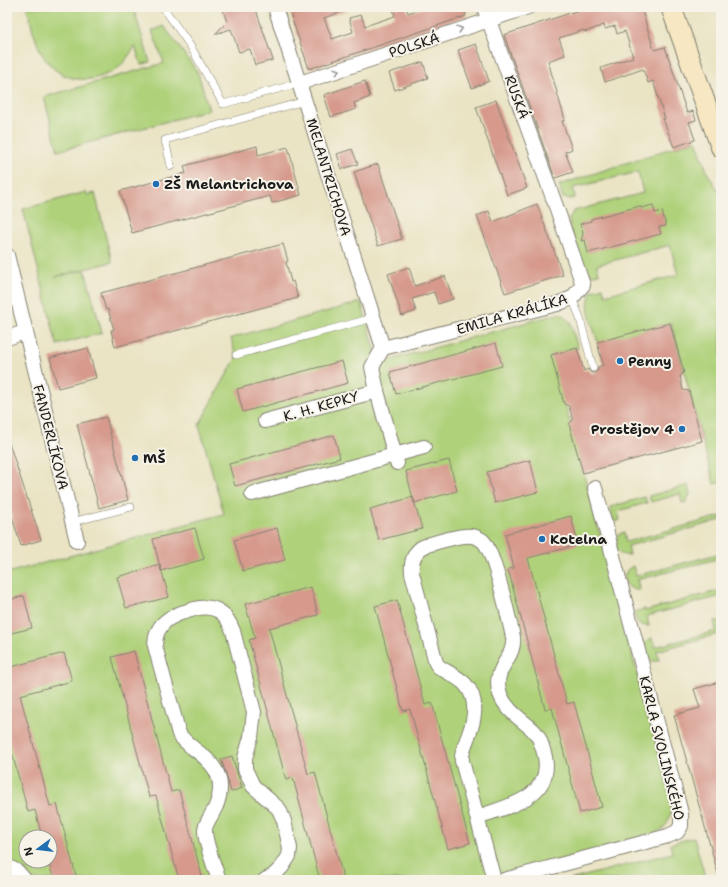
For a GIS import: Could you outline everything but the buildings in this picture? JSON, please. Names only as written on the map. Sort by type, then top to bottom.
[{"type":"main road","points":[[671,7],[716,120],[721,147]]},
{"type":"street","name":"MELANTRICHOVA","points":[[275,7],[383,348]]},
{"type":"street","name":"POLSKÁ","points":[[300,83],[486,14],[528,7]]},
{"type":"street","name":"RUSKÁ","points":[[486,14],[549,188]]},
{"type":"street","name":"EMILA KRÁLÍKA","points":[[383,348],[557,304],[572,298],[583,285],[549,188]]},
{"type":"street","name":"FANDERLÍKOVA","points":[[7,255],[77,542]]},
{"type":"street","points":[[7,338],[25,332]]},
{"type":"street","points":[[383,348],[372,367],[377,391],[396,459]]},
{"type":"street","name":"K. H. KEPKY","points":[[265,421],[377,391]]},
{"type":"street","points":[[252,494],[396,459],[424,447]]},
{"type":"street","name":"KARLA SVOLINSKÉHO","points":[[504,880],[668,836],[677,832],[681,826],[681,813],[595,488]]},
{"type":"street","points":[[477,817],[520,801],[534,793],[544,779],[546,764],[538,737],[506,706],[500,695],[498,676],[513,648],[514,637],[490,553],[482,541],[478,538],[466,536],[421,548],[414,557],[411,567],[413,580],[436,663],[439,667],[465,684],[473,703],[474,720],[462,752],[462,764],[494,880]]},
{"type":"street","points":[[218,880],[205,831],[207,822],[217,803],[220,792],[219,780],[216,771],[210,762],[183,740],[179,734],[155,646],[156,636],[159,629],[168,619],[180,612],[207,607],[218,610],[229,621],[251,699],[254,716],[251,737],[245,758],[245,772],[253,786],[279,809],[289,843],[289,856],[282,867],[273,876],[265,880]]},
{"type":"street","points":[[7,866],[18,872],[25,880]]},
{"type":"lane","points":[[163,7],[192,47],[223,104],[300,83]]},
{"type":"lane","points":[[171,166],[165,140],[305,102]]},
{"type":"lane","points":[[572,298],[579,315],[594,368]]},
{"type":"lane","points":[[236,355],[373,318]]},
{"type":"lane","points":[[72,522],[131,507]]},
{"type":"green space","points":[[27,7],[133,7],[150,62],[141,65],[135,46],[125,61],[117,69],[100,77],[93,79],[78,79],[64,75],[51,66],[38,46]]},
{"type":"green space","points":[[164,26],[198,73],[209,110],[58,151],[44,97],[164,63],[152,31]]},
{"type":"green space","points":[[696,140],[708,174],[721,195],[721,482],[714,484],[671,323],[598,343],[590,316],[588,303],[592,291],[603,287],[605,295],[678,275],[670,245],[597,265],[599,274],[593,275],[584,269],[570,228],[569,218],[574,211],[643,193],[638,172],[573,188],[575,197],[571,199],[563,198],[559,185]]},
{"type":"green space","points":[[86,192],[87,195],[95,193],[112,262],[55,277],[85,270],[102,333],[57,345],[23,209]]},
{"type":"green space","points":[[361,302],[379,363],[561,313],[570,322],[578,348],[552,355],[671,800],[670,817],[668,822],[661,830],[650,836],[484,880],[7,880],[7,573],[224,514],[199,425],[236,358],[231,338]]},
{"type":"green space","points":[[688,485],[690,494],[686,502],[682,503],[680,494],[651,502],[649,496]]},
{"type":"green space","points":[[645,497],[647,503],[618,511],[620,520],[614,522],[610,507]]},
{"type":"green space","points":[[721,516],[721,520],[628,546],[630,555],[621,554],[616,550],[618,535],[624,532],[626,542]]},
{"type":"green space","points":[[721,553],[721,558],[637,580],[640,590],[630,588],[625,581],[626,572],[633,566],[636,576]]},
{"type":"green space","points":[[721,590],[721,596],[647,616],[649,626],[638,623],[634,612],[645,609],[645,611]]},
{"type":"green space","points":[[714,621],[721,621],[721,644],[718,634],[657,651],[659,661],[651,661],[646,655],[644,646],[648,640],[652,638],[655,647],[716,631]]},
{"type":"green space","points":[[694,837],[706,880],[569,880],[672,853],[670,844]]},
{"type":"place","name":"ZŠ Melantrichova","points":[[156,184]]},
{"type":"place","name":"Penny","points":[[620,361]]},
{"type":"place","name":"Prostějov 4","points":[[682,429]]},
{"type":"place","name":"MŠ","points":[[135,458]]},
{"type":"place","name":"Kotelna","points":[[542,539]]}]
